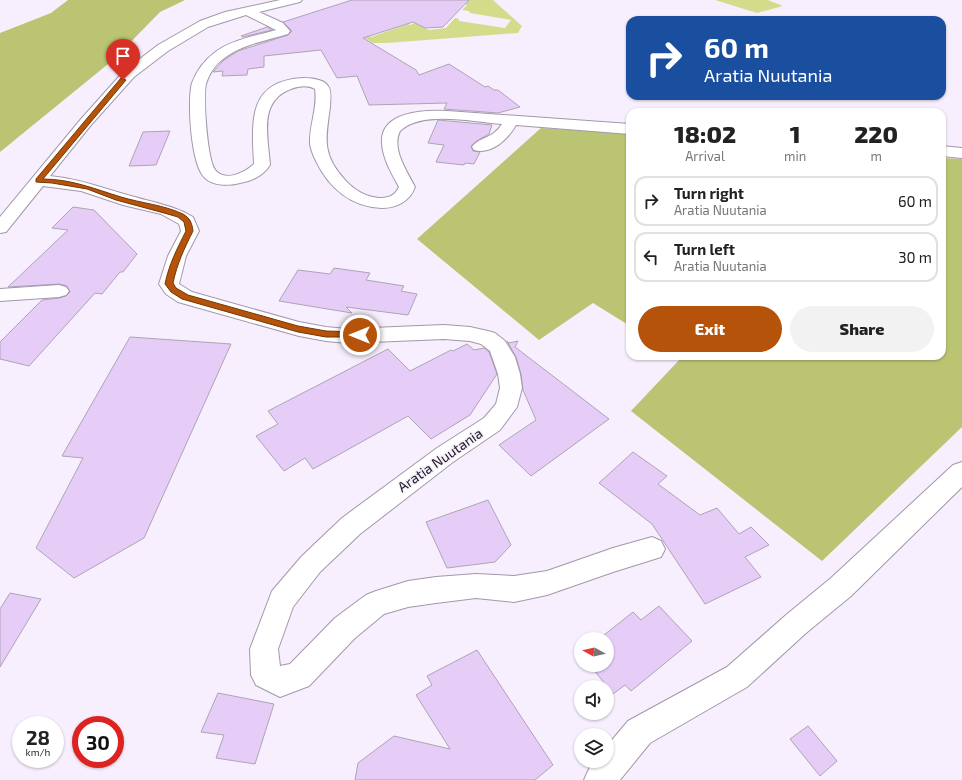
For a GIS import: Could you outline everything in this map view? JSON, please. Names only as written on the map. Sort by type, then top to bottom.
[{"type":"street","points":[[0,228],[94,112],[129,74],[163,48],[191,30],[217,19],[296,0]]},
{"type":"street","points":[[248,11],[279,26],[284,31],[234,48],[220,55],[207,68],[199,84],[198,109],[200,138],[206,168],[211,176],[220,179],[234,179],[250,175],[262,165],[259,118],[264,102],[275,92],[289,85],[300,82],[316,83],[322,87],[324,96],[318,130],[320,152],[331,174],[344,190],[361,200],[374,203],[388,202],[402,197],[407,186],[390,150],[389,139],[391,119],[404,110],[419,107],[466,105]]},
{"type":"street","points":[[391,131],[400,122],[416,116],[438,115],[626,129]]},
{"type":"street","points":[[480,147],[502,136],[511,120]]},
{"type":"street","points":[[946,151],[962,153]]},
{"type":"street","name":"Aratia Nuutania","points":[[38,181],[52,181],[88,187],[118,198],[167,211],[180,216],[187,221],[190,231],[174,262],[169,284],[173,290],[185,297],[298,329],[326,334],[347,336],[444,332],[470,334],[488,338],[498,346],[504,357],[511,388],[506,407],[492,424],[445,455],[351,526],[311,564],[282,600],[264,649],[266,675],[280,682],[299,676],[345,628],[376,604],[382,602],[408,594],[436,590],[476,586],[514,589],[547,583],[613,560],[652,549]]},
{"type":"street","points":[[0,296],[59,291]]},
{"type":"street","points":[[600,780],[639,732],[737,678],[796,624],[841,587],[962,472]]},
{"type":"green space","points":[[68,0],[185,0],[160,12],[113,60],[0,152],[0,33],[51,13]]},
{"type":"green space","points":[[458,0],[493,0],[522,26],[518,33],[387,43],[373,43],[361,36],[368,35],[371,37],[415,23],[429,30],[446,28],[455,18],[459,19],[459,21],[505,28],[511,20],[470,13],[469,11],[462,10],[467,5]]},
{"type":"green space","points":[[715,0],[768,0],[783,6],[757,13]]},
{"type":"green space","points":[[541,128],[626,134],[626,324],[593,303],[539,340],[417,239]]},
{"type":"green space","points":[[946,158],[962,159],[962,427],[822,561],[631,411],[679,360],[946,360]]},
{"type":"building","points":[[352,0],[469,0],[443,27],[425,28],[413,22],[363,38],[416,70],[419,75],[449,64],[485,87],[488,86],[494,90],[498,90],[520,107],[498,113],[444,109],[447,103],[369,105],[357,76],[337,78],[321,50],[264,56],[264,67],[248,69],[247,75],[222,76],[223,71],[213,72],[224,60],[238,51],[288,35],[292,31],[283,22]]},
{"type":"building","points":[[267,27],[272,30],[243,37],[241,36]]},
{"type":"building","points":[[438,120],[492,125],[489,134],[471,146],[473,151],[480,152],[474,164],[465,163],[464,165],[436,162],[444,145],[428,143]]},
{"type":"building","points":[[170,131],[156,165],[129,166],[143,132]]},
{"type":"building","points":[[73,207],[94,210],[137,254],[123,272],[120,272],[102,294],[95,293],[29,366],[0,359],[0,342],[42,300],[66,296],[70,292],[67,286],[59,284],[8,287],[68,230],[52,228]]},
{"type":"building","points":[[334,268],[370,273],[366,280],[404,286],[401,291],[417,294],[408,315],[346,307],[352,313],[279,301],[298,270],[330,274]]},
{"type":"building","points":[[130,337],[231,344],[144,538],[74,578],[36,548],[83,458],[62,456]]},
{"type":"building","points":[[507,341],[509,343],[518,341],[515,347],[609,419],[531,476],[499,445],[536,420],[523,390],[521,374],[516,357]]},
{"type":"building","points":[[467,344],[474,350],[484,348],[489,352],[497,374],[470,415],[431,439],[408,416],[313,469],[305,458],[284,471],[256,436],[278,424],[268,411],[388,349],[410,371],[451,350],[453,351]]},
{"type":"building","points":[[633,452],[667,476],[658,484],[700,515],[717,508],[739,534],[751,527],[769,545],[745,557],[761,577],[705,604],[652,524],[599,483]]},
{"type":"building","points":[[488,500],[511,545],[495,562],[447,568],[426,522]]},
{"type":"building","points":[[10,593],[41,599],[0,667],[0,609]]},
{"type":"building","points":[[659,606],[692,641],[631,691],[625,685],[614,693],[614,680],[602,680],[596,672],[614,672],[614,632],[608,632],[633,612],[641,620]]},
{"type":"building","points":[[477,650],[553,765],[535,780],[355,780],[358,763],[394,736],[450,749],[416,695],[432,685],[427,676]]},
{"type":"building","points":[[218,693],[274,704],[255,764],[216,758],[224,735],[201,732]]},
{"type":"building","points":[[808,726],[837,761],[820,776],[790,739]]},
{"type":"route","points":[[123,80],[86,122],[38,181],[52,181],[88,187],[118,198],[167,211],[180,216],[187,221],[190,231],[177,256],[172,269],[169,284],[173,290],[185,297],[247,316],[298,329],[326,334],[347,336],[360,335]]}]
